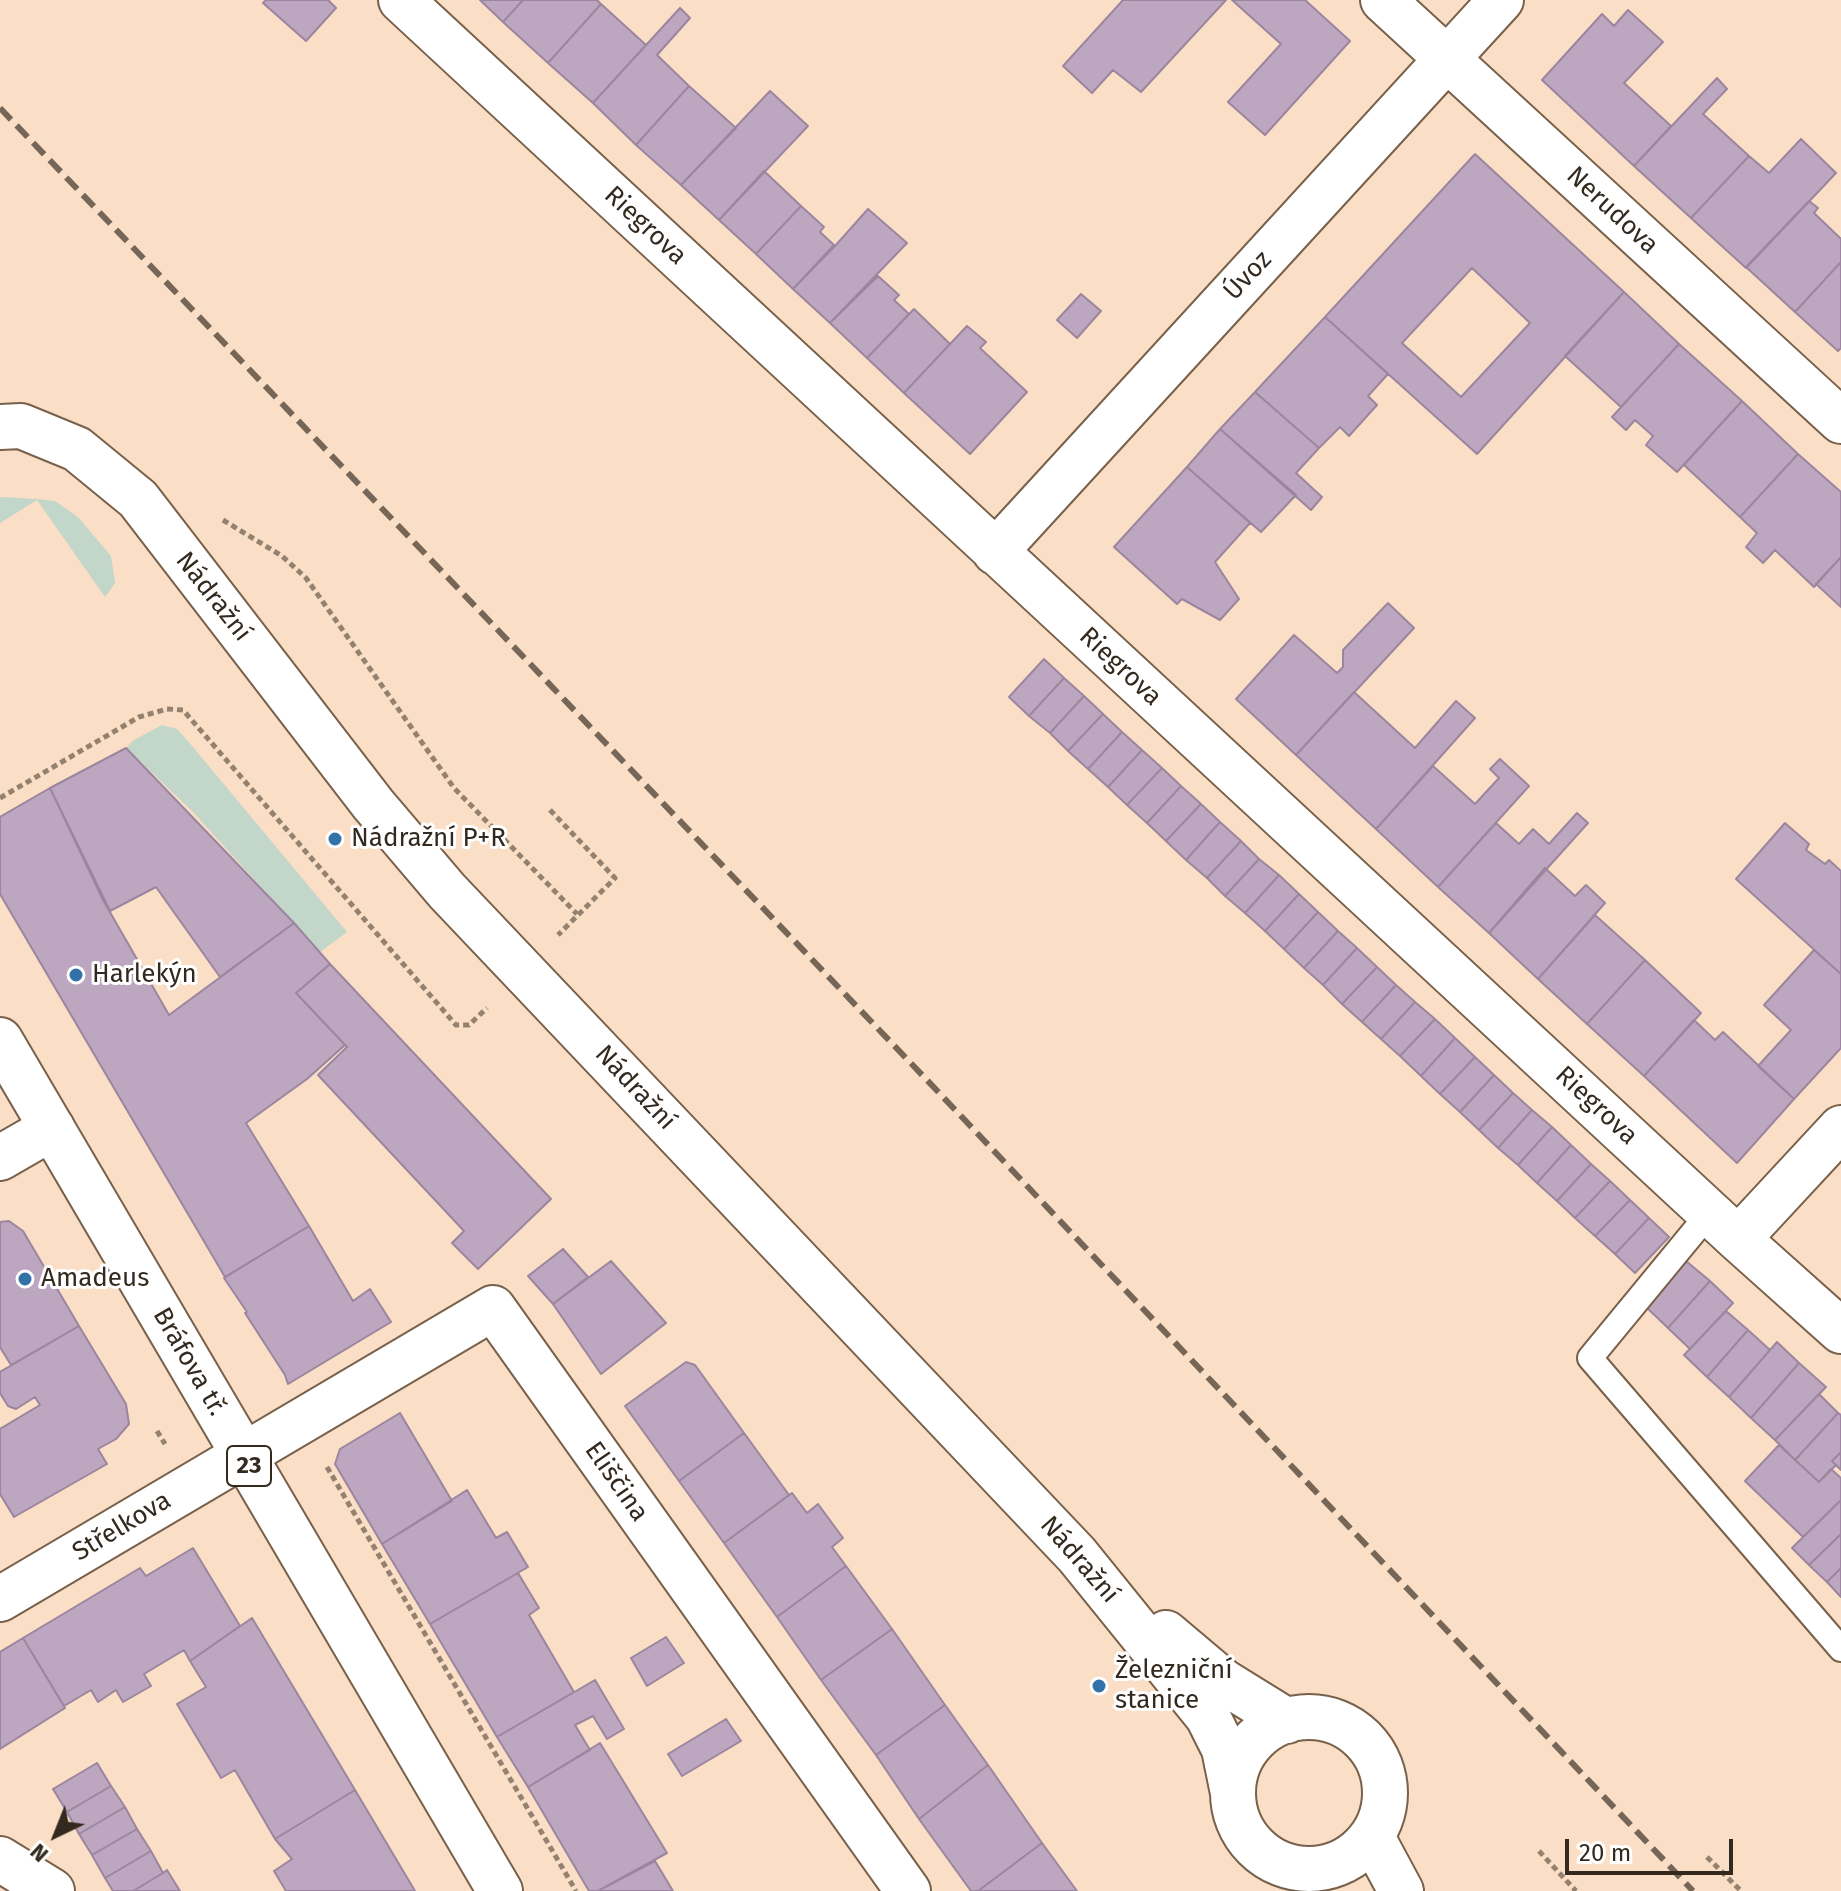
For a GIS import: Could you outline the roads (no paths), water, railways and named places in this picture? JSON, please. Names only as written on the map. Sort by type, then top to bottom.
[{"type":"street","name":"Riegrova","points":[[401,0],[1841,1331]]},
{"type":"street","name":"Nerudova","points":[[1383,0],[1841,421]]},
{"type":"street","name":"Úvoz","points":[[995,552],[1501,0]]},
{"type":"street","name":"Nádražní","points":[[0,427],[21,426],[77,449],[138,499],[373,804],[447,891],[1077,1555],[1208,1717],[1224,1749],[1235,1808],[1247,1838],[1272,1859],[1320,1880],[1372,1837]]},
{"type":"street","name":"Bráfova tř.","points":[[0,1040],[500,1891]]},
{"type":"street","points":[[0,1158],[52,1128]]},
{"type":"street","points":[[1724,1225],[1841,1128]]},
{"type":"street","name":"Eliščina","points":[[243,1455],[493,1308],[908,1891]]},
{"type":"street","name":"Střelkova","points":[[0,1599],[243,1455]]},
{"type":"street","points":[[1077,1555],[1224,1682],[1287,1721]]},
{"type":"street","points":[[1233,1793],[1240,1761],[1263,1733],[1287,1721],[1313,1717],[1348,1728],[1374,1752],[1385,1786],[1383,1812],[1372,1837],[1401,1891]]},
{"type":"street","points":[[0,1859],[52,1891]]},
{"type":"lane","points":[[1724,1225],[1590,1358],[1841,1649]]},
{"type":"railway","points":[[0,108],[926,1079],[1693,1891]]},
{"type":"place","name":"Nádražní P+R","points":[[335,839]]},
{"type":"place","name":"Harlekýn","points":[[76,975]]},
{"type":"place","name":"Amadeus","points":[[25,1279]]},
{"type":"place","name":"Železniční stanice","points":[[1099,1686]]}]
